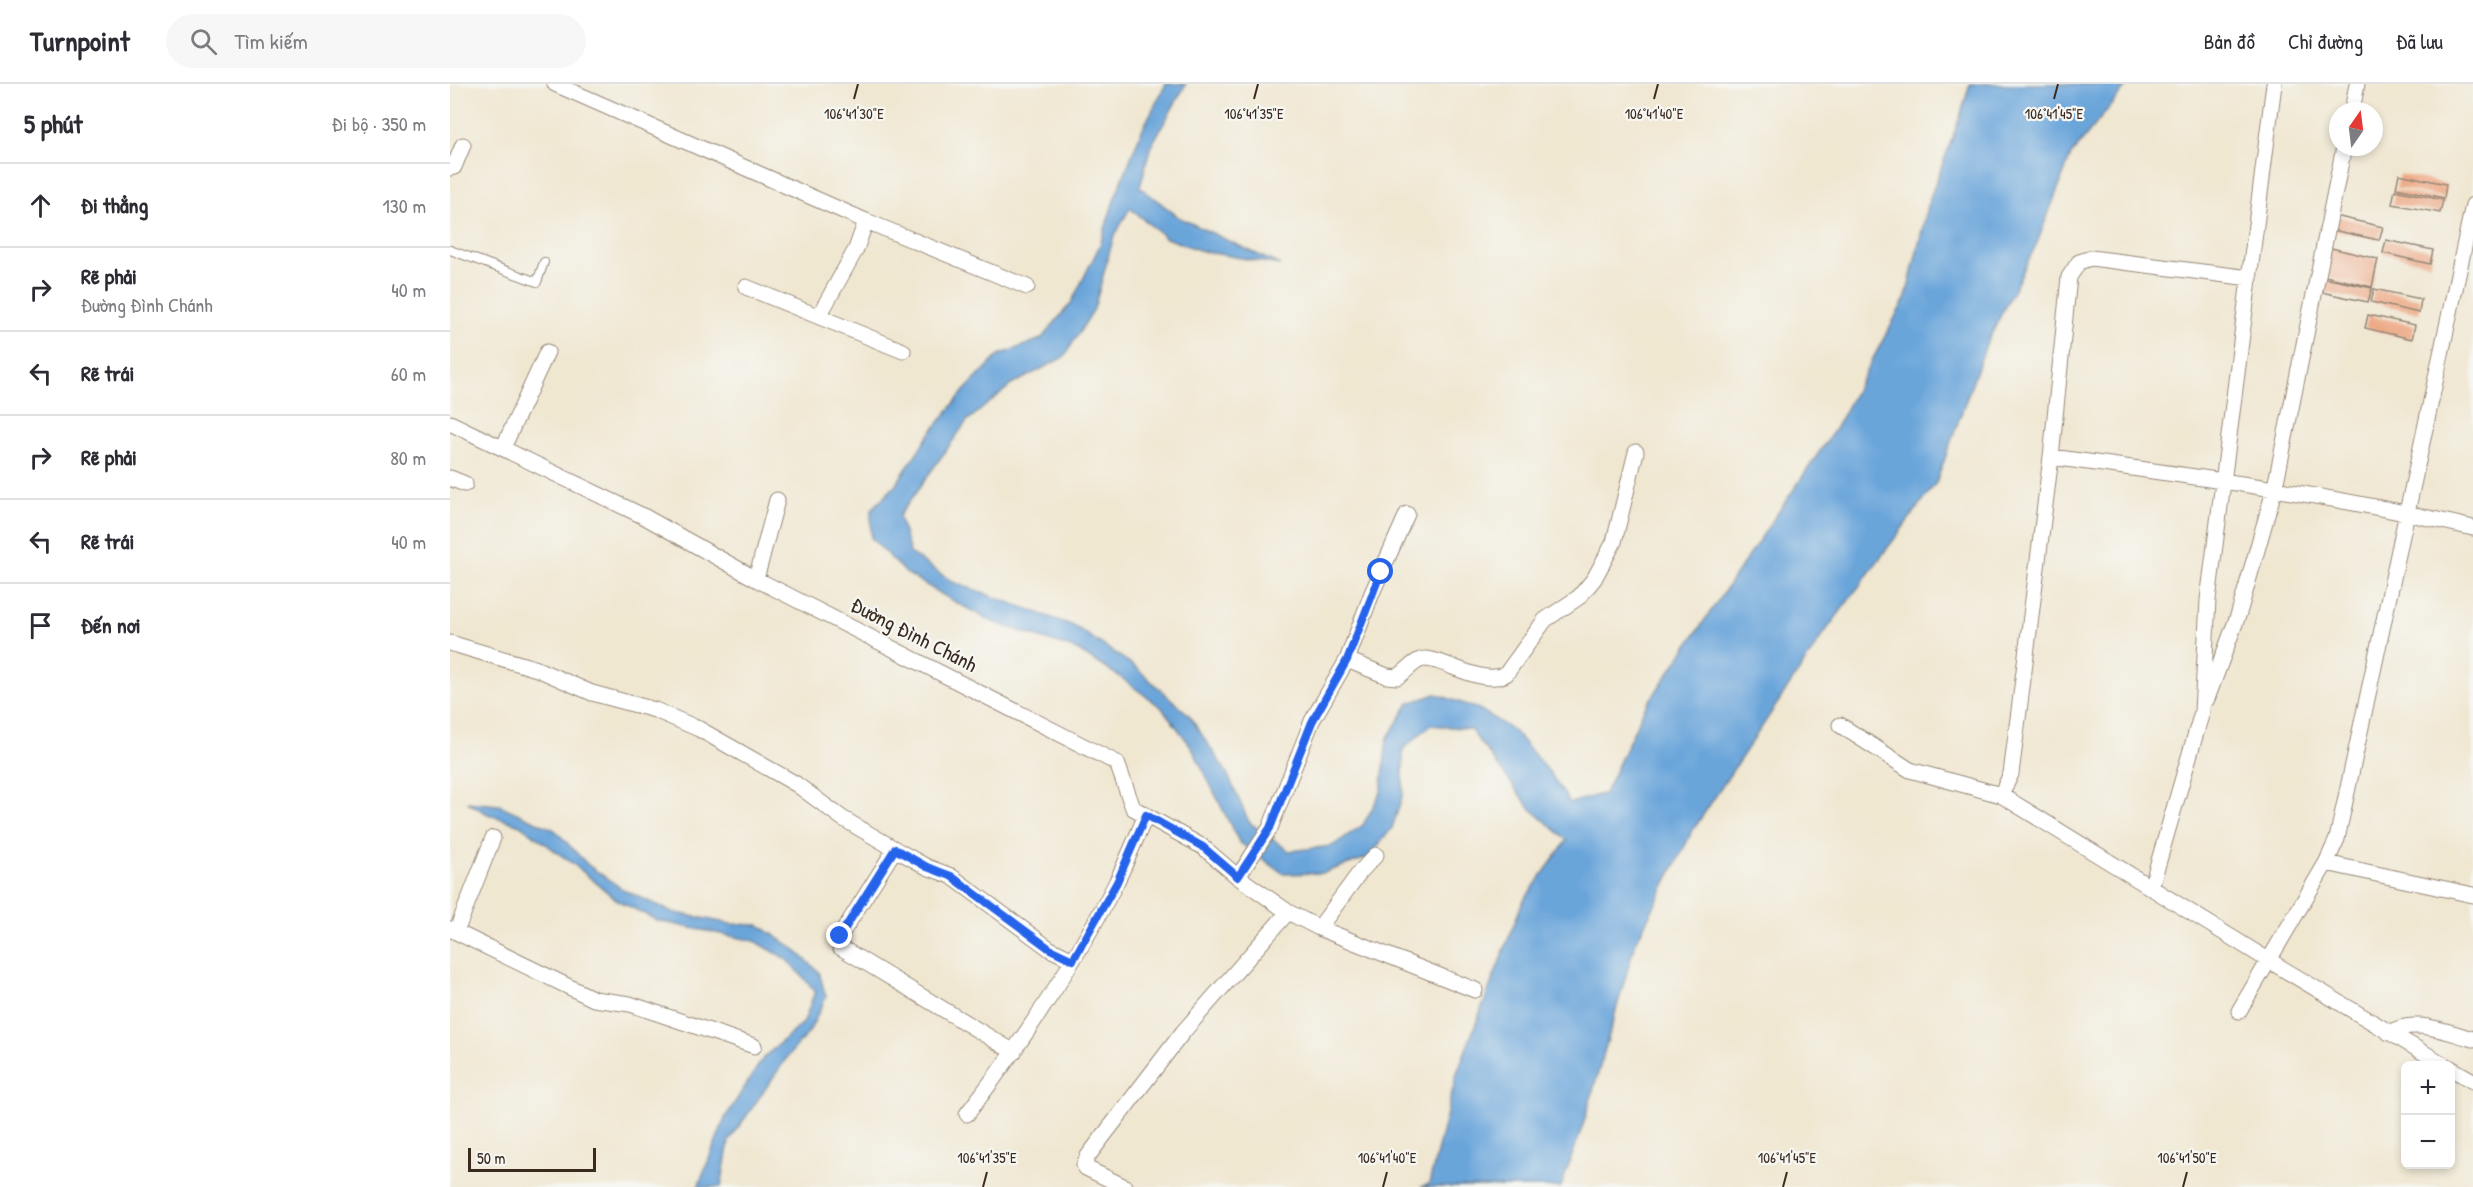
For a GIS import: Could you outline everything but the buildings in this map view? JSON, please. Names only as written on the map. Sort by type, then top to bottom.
[{"type":"street","points":[[555,84],[866,221],[1027,287]]},
{"type":"street","points":[[2202,712],[2208,600],[2274,84]]},
{"type":"street","points":[[2354,102],[2357,84]]},
{"type":"street","points":[[450,168],[454,167],[462,145]]},
{"type":"street","points":[[2151,888],[2202,712],[2239,613],[2275,488],[2342,156]]},
{"type":"street","points":[[2238,1011],[2326,863],[2337,839],[2473,205]]},
{"type":"street","points":[[819,316],[856,249],[866,221]]},
{"type":"street","points":[[2001,795],[2010,774],[2051,457],[2069,277],[2079,262],[2091,258],[2250,278]]},
{"type":"street","points":[[746,286],[903,351]]},
{"type":"street","points":[[503,448],[547,352]]},
{"type":"street","name":"Đường Đình Chánh","points":[[450,423],[645,517],[756,579],[1117,763],[1133,808],[1203,847],[1238,877],[1288,912],[1319,928],[1475,990]]},
{"type":"street","points":[[1347,660],[1387,676],[1397,677],[1420,660],[1427,659],[1463,672],[1498,678],[1506,674],[1545,620],[1579,597],[1594,579],[1614,542],[1636,452]]},
{"type":"street","points":[[2051,457],[2275,488],[2408,513],[2473,528]]},
{"type":"street","points":[[450,478],[465,484]]},
{"type":"street","points":[[756,579],[777,500]]},
{"type":"street","points":[[1238,877],[1266,834],[1312,722],[1347,660],[1372,593],[1407,514]]},
{"type":"street","points":[[450,643],[537,669],[592,693],[655,710],[699,729],[796,784],[842,818],[895,849],[927,867],[951,876],[1050,949],[1073,960]]},
{"type":"street","points":[[1840,725],[1910,770],[2001,795],[2268,960],[2439,1061]]},
{"type":"street","points":[[967,1114],[1014,1052],[1073,960],[1117,882],[1146,815]]},
{"type":"street","points":[[493,838],[453,930],[594,999],[630,1004],[754,1046]]},
{"type":"street","points":[[895,849],[840,936],[840,947],[1014,1052]]},
{"type":"street","points":[[1319,928],[1360,872],[1376,855]]},
{"type":"street","points":[[2326,863],[2473,895]]},
{"type":"street","points":[[1125,1187],[1086,1168],[1084,1165],[1088,1156],[1183,1032],[1288,912]]},
{"type":"street","points":[[2390,1033],[2399,1027],[2414,1024],[2473,1039]]},
{"type":"street","points":[[2455,1070],[2473,1081]]},
{"type":"lane","points":[[450,250],[537,282],[544,262]]},
{"type":"water","points":[[1166,84],[1186,84],[1150,148],[1140,187],[1180,218],[1280,265],[1202,251],[1166,238],[1130,208],[1113,239],[1094,309],[1064,357],[1011,385],[967,421],[899,516],[910,553],[953,582],[1074,626],[1133,665],[1189,715],[1227,773],[1249,822],[1289,851],[1332,846],[1363,825],[1381,792],[1387,739],[1409,703],[1436,694],[1479,709],[1514,731],[1550,773],[1570,803],[1605,793],[1644,709],[1835,429],[1906,297],[1929,201],[1970,84],[2128,84],[2071,155],[2037,243],[1986,345],[1936,483],[1825,632],[1693,830],[1635,944],[1585,1119],[1561,1187],[1421,1187],[1429,1184],[1457,1073],[1522,903],[1567,840],[1530,808],[1470,729],[1431,725],[1403,749],[1403,794],[1392,828],[1369,857],[1323,873],[1284,874],[1239,842],[1191,746],[1162,708],[1120,677],[1077,650],[993,622],[948,598],[906,573],[871,538],[871,510],[895,486],[928,436],[964,391],[999,355],[1041,339],[1071,303],[1100,245],[1114,200],[1142,130]]},
{"type":"water","points":[[467,802],[499,805],[555,830],[588,865],[624,890],[672,912],[731,924],[759,925],[793,948],[819,972],[826,997],[809,1032],[788,1056],[729,1141],[721,1187],[698,1187],[725,1118],[763,1058],[804,1022],[815,991],[788,960],[755,941],[658,921],[617,900],[520,825],[488,814]]},
{"type":"route","points":[[840,936],[895,849],[927,867],[951,876],[1050,949],[1073,960],[1117,882],[1146,815],[1203,847],[1238,877],[1270,828],[1312,722],[1347,660],[1381,572]]}]
